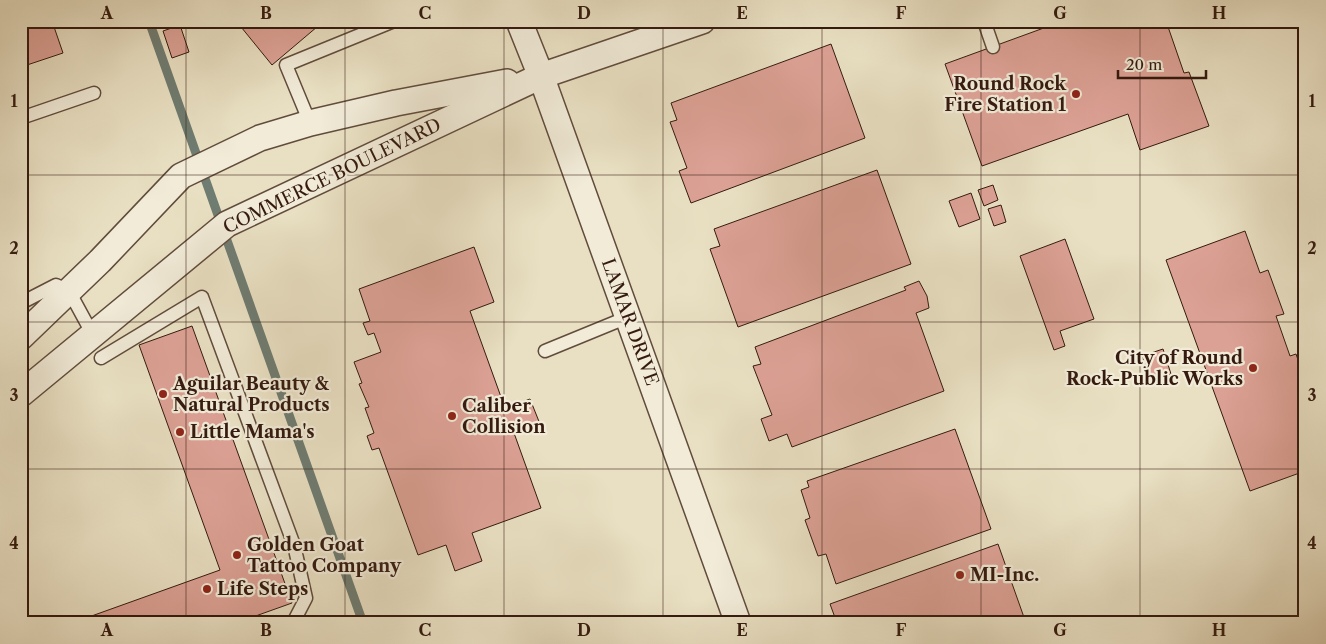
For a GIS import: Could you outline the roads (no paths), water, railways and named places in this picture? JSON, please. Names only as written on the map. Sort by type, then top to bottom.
[{"type":"street","name":"LAMAR DRIVE","points":[[519,21],[541,76],[738,623]]},
{"type":"street","name":"COMMERCE BOULEVARD","points":[[21,394],[227,224],[541,76],[702,21]]},
{"type":"street","name":"COMMERCE BOULEVARD","points":[[21,338],[181,176],[260,138],[310,123],[396,102],[541,76]]},
{"type":"lane","points":[[310,123],[286,65],[394,21]]},
{"type":"lane","points":[[984,21],[993,47]]},
{"type":"lane","points":[[21,118],[94,93]]},
{"type":"lane","points":[[21,303],[56,285],[69,291],[93,335]]},
{"type":"lane","points":[[101,358],[202,297],[294,545],[306,598],[293,623]]},
{"type":"lane","points":[[545,351],[628,317]]},
{"type":"waterway","points":[[149,21],[363,623]]},
{"type":"place","name":"Round Rock Fire Station 1","points":[[1076,94]]},
{"type":"place","name":"City of Round Rock-Public Works","points":[[1253,368]]},
{"type":"place","name":"Aguilar Beauty & Natural Products","points":[[163,394]]},
{"type":"place","name":"Caliber Collision","points":[[452,416]]},
{"type":"place","name":"Little Mama's","points":[[180,432]]},
{"type":"place","name":"Golden Goat Tattoo Company","points":[[237,555]]},
{"type":"place","name":"MI-Inc.","points":[[960,575]]},
{"type":"place","name":"Life Steps","points":[[207,589]]}]
